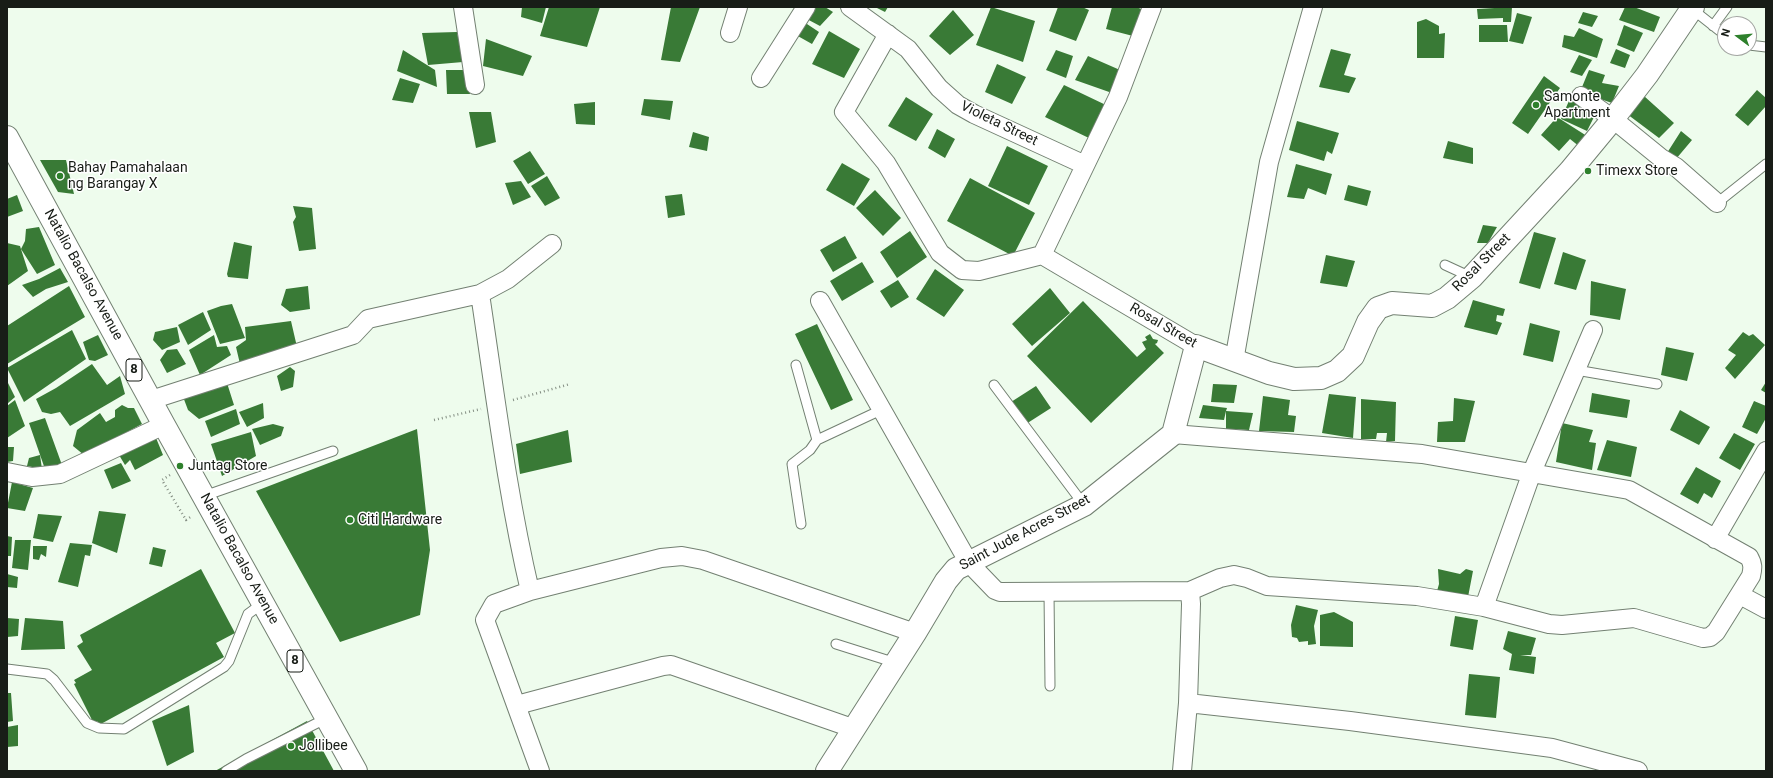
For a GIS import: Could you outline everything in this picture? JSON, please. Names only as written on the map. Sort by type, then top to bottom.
[{"type":"street","points":[[463,7],[475,85]]},
{"type":"street","points":[[730,33],[738,7]]},
{"type":"street","points":[[761,78],[806,7]]},
{"type":"street","name":"Violeta Street","points":[[850,7],[908,49],[939,88],[958,105],[974,114],[1086,165]]},
{"type":"street","points":[[888,34],[844,112],[886,163],[940,252],[962,270],[979,271],[1042,256],[1118,97],[1152,7]]},
{"type":"street","points":[[1234,361],[1269,162],[1313,7]]},
{"type":"street","name":"Rosal Street","points":[[1042,256],[1196,346],[1269,373],[1294,379],[1321,378],[1337,371],[1353,356],[1368,322],[1378,308],[1392,303],[1432,306],[1447,298],[1472,277],[1570,171],[1613,119],[1647,75],[1692,8]]},
{"type":"street","points":[[1582,96],[1661,158],[1676,166],[1717,203]]},
{"type":"street","name":"Natalio Bacalso Avenue","points":[[7,137],[164,425],[327,718],[351,769]]},
{"type":"street","points":[[151,400],[352,335],[368,319],[480,294],[508,279],[552,244]]},
{"type":"street","points":[[480,294],[506,467],[530,591]]},
{"type":"street","points":[[820,301],[969,563],[995,590],[1000,592],[1190,591],[1220,578],[1234,575],[1247,578],[1267,586],[1417,596],[1484,607],[1549,624],[1562,625],[1634,618],[1703,638],[1710,637],[1716,632],[1751,576],[1752,562],[1749,557],[1629,490],[1422,454],[1173,434],[1196,346]]},
{"type":"street","points":[[1484,607],[1532,472],[1593,330]]},
{"type":"street","points":[[7,472],[32,477],[60,474],[164,425]]},
{"type":"street","name":"Saint Jude Acres Street","points":[[827,771],[855,729],[946,581],[956,569],[1084,505],[1173,434]]},
{"type":"street","points":[[1715,539],[1765,455]]},
{"type":"street","points":[[540,771],[485,620],[494,604],[530,591],[661,558],[682,556],[703,560],[915,633]]},
{"type":"street","points":[[1182,771],[1188,703],[1191,604],[1190,591]]},
{"type":"street","points":[[1740,595],[1766,609]]},
{"type":"street","points":[[517,705],[671,665],[855,729]]},
{"type":"street","points":[[1188,703],[1552,748],[1638,771]]},
{"type":"lane","points":[[1713,26],[1727,7]]},
{"type":"lane","points":[[1692,8],[1717,29]]},
{"type":"lane","points":[[1717,203],[1766,164]]},
{"type":"lane","points":[[1445,265],[1472,277]]},
{"type":"lane","points":[[796,365],[817,440]]},
{"type":"lane","points":[[1576,370],[1657,384]]},
{"type":"lane","points":[[994,386],[1084,505]]},
{"type":"lane","points":[[801,524],[792,464],[810,450],[817,440],[881,410]]},
{"type":"lane","points":[[204,496],[333,452]]},
{"type":"lane","points":[[1049,592],[1050,686]]},
{"type":"lane","points":[[7,669],[47,674],[54,680],[87,723],[99,728],[124,729],[224,666],[229,661],[248,614],[263,603]]},
{"type":"lane","points":[[836,644],[896,663]]},
{"type":"lane","points":[[226,771],[246,758],[327,718]]},
{"type":"path","points":[[162,480],[186,520]]},
{"type":"building","points":[[522,7],[546,7],[542,23],[521,17]]},
{"type":"building","points":[[549,7],[600,7],[587,47],[540,36]]},
{"type":"building","points":[[671,7],[700,7],[680,62],[661,60]]},
{"type":"building","points":[[812,7],[825,7],[833,12],[820,26],[805,18]]},
{"type":"building","points":[[875,7],[888,7],[885,12]]},
{"type":"building","points":[[991,7],[1035,21],[1023,62],[976,45]]},
{"type":"building","points":[[1058,7],[1082,7],[1089,10],[1076,41],[1049,31]]},
{"type":"building","points":[[1112,7],[1136,7],[1144,10],[1133,36],[1106,29]]},
{"type":"building","points":[[1512,7],[1511,22],[1503,22],[1503,18],[1478,19],[1477,9]]},
{"type":"building","points":[[1625,7],[1634,7],[1660,17],[1654,32],[1619,20]]},
{"type":"building","points":[[953,10],[974,35],[950,55],[929,36]]},
{"type":"building","points":[[1583,12],[1598,16],[1592,27],[1578,23]]},
{"type":"building","points":[[1517,13],[1532,17],[1523,44],[1509,41]]},
{"type":"building","points":[[1426,19],[1439,26],[1439,34],[1445,33],[1444,58],[1417,58],[1417,22]]},
{"type":"building","points":[[804,22],[819,32],[812,44],[796,35]]},
{"type":"building","points":[[1479,25],[1507,25],[1508,42],[1479,42]]},
{"type":"building","points":[[1624,25],[1643,33],[1634,52],[1617,45]]},
{"type":"building","points":[[1579,28],[1603,39],[1597,58],[1562,47],[1564,35],[1574,37]]},
{"type":"building","points":[[829,31],[860,49],[844,78],[812,64]]},
{"type":"building","points":[[457,32],[463,62],[428,65],[422,33]]},
{"type":"building","points":[[486,39],[532,56],[523,76],[483,66]]},
{"type":"building","points":[[1331,49],[1351,54],[1344,75],[1356,78],[1349,93],[1319,87]]},
{"type":"building","points":[[1616,49],[1630,55],[1625,68],[1610,63]]},
{"type":"building","points":[[403,50],[435,70],[437,87],[397,71]]},
{"type":"building","points":[[1056,50],[1073,56],[1066,78],[1046,70]]},
{"type":"building","points":[[1579,55],[1592,60],[1582,76],[1570,72]]},
{"type":"building","points":[[1088,56],[1120,70],[1112,93],[1075,80]]},
{"type":"building","points":[[997,64],[1026,77],[1012,104],[985,92]]},
{"type":"building","points":[[446,70],[466,70],[470,94],[447,94]]},
{"type":"building","points":[[1589,70],[1605,75],[1602,83],[1619,86],[1612,103],[1580,92]]},
{"type":"building","name":"Samonte Apartment","points":[[1544,76],[1560,88],[1528,134],[1512,123]]},
{"type":"building","points":[[400,78],[420,84],[413,103],[392,100]]},
{"type":"building","points":[[1064,85],[1108,106],[1091,139],[1045,117]]},
{"type":"building","points":[[1757,90],[1766,98],[1766,106],[1748,126],[1735,115]]},
{"type":"building","points":[[1572,94],[1592,105],[1588,114],[1594,117],[1587,131],[1561,119]]},
{"type":"building","points":[[1644,96],[1674,123],[1659,138],[1627,114]]},
{"type":"building","points":[[906,97],[933,114],[916,141],[888,126]]},
{"type":"building","points":[[644,99],[673,101],[670,120],[641,115]]},
{"type":"building","points":[[595,102],[595,125],[576,124],[574,104]]},
{"type":"building","points":[[469,112],[491,112],[496,142],[476,148]]},
{"type":"building","points":[[1557,117],[1590,138],[1580,147],[1570,139],[1559,151],[1541,135]]},
{"type":"building","points":[[1297,121],[1339,133],[1332,154],[1327,151],[1324,161],[1289,150]]},
{"type":"building","points":[[937,129],[955,139],[945,158],[928,148]]},
{"type":"building","points":[[1681,131],[1692,140],[1676,159],[1667,153]]},
{"type":"building","points":[[693,132],[709,137],[707,151],[689,147]]},
{"type":"building","points":[[1448,141],[1473,148],[1473,164],[1443,158]]},
{"type":"building","points":[[1007,146],[1048,166],[1029,205],[988,186]]},
{"type":"building","points":[[530,151],[545,174],[528,184],[513,161]]},
{"type":"building","name":"Bahay Pamahalaan ng Barangay X","points":[[40,160],[66,160],[74,194],[58,192]]},
{"type":"building","points":[[842,163],[870,179],[854,206],[826,190]]},
{"type":"building","points":[[1296,164],[1332,174],[1326,195],[1308,188],[1304,199],[1287,197]]},
{"type":"building","points":[[547,176],[560,198],[545,206],[531,186]]},
{"type":"building","points":[[970,178],[1035,213],[1013,256],[947,221]]},
{"type":"building","points":[[521,181],[531,197],[513,205],[505,183]]},
{"type":"building","points":[[1348,185],[1371,191],[1367,206],[1344,200]]},
{"type":"building","points":[[875,190],[901,218],[883,236],[856,208]]},
{"type":"building","points":[[682,194],[685,215],[668,218],[665,196]]},
{"type":"building","points":[[17,195],[23,211],[7,217],[7,199]]},
{"type":"building","points":[[293,206],[312,208],[316,249],[299,251],[293,222],[296,217]]},
{"type":"building","points":[[1483,225],[1497,227],[1488,243],[1477,243]]},
{"type":"building","points":[[39,227],[55,265],[37,274],[21,249],[25,241],[26,229]]},
{"type":"building","points":[[910,231],[927,257],[897,278],[880,252]]},
{"type":"building","points":[[1534,232],[1556,238],[1540,289],[1519,283]]},
{"type":"building","points":[[845,236],[857,258],[833,272],[820,250]]},
{"type":"building","points":[[234,242],[252,246],[248,279],[228,277],[227,274]]},
{"type":"building","points":[[7,243],[20,246],[28,271],[7,286]]},
{"type":"building","points":[[1563,252],[1586,260],[1576,290],[1554,284]]},
{"type":"building","points":[[1326,255],[1355,261],[1347,287],[1320,283]]},
{"type":"building","points":[[862,262],[874,282],[842,301],[830,281]]},
{"type":"building","points":[[60,268],[68,282],[46,289],[33,297],[22,285],[39,279]]},
{"type":"building","points":[[935,269],[964,290],[944,317],[916,299]]},
{"type":"building","points":[[898,280],[909,297],[891,308],[880,291]]},
{"type":"building","points":[[1591,281],[1626,289],[1620,320],[1590,315]]},
{"type":"building","points":[[69,286],[85,317],[7,364],[7,326]]},
{"type":"building","points":[[308,286],[310,309],[290,312],[281,305],[286,289]]},
{"type":"building","points":[[1050,288],[1070,313],[1032,346],[1012,324]]},
{"type":"building","points":[[1473,300],[1505,309],[1503,316],[1497,315],[1496,321],[1502,323],[1497,335],[1464,327]]},
{"type":"building","points":[[1083,301],[1137,357],[1146,349],[1142,342],[1147,340],[1145,337],[1150,334],[1153,339],[1158,340],[1155,344],[1164,353],[1091,423],[1027,356]]},
{"type":"building","points":[[232,304],[245,338],[220,344],[207,311]]},
{"type":"building","points":[[203,312],[211,330],[188,345],[178,325]]},
{"type":"building","points":[[291,321],[297,347],[240,364],[236,347],[246,340],[245,327]]},
{"type":"building","points":[[1530,323],[1560,331],[1553,362],[1523,355]]},
{"type":"building","points":[[817,324],[853,400],[831,410],[795,334]]},
{"type":"building","points":[[177,327],[180,342],[162,350],[153,340],[155,332]]},
{"type":"building","points":[[72,330],[86,359],[24,402],[7,368]]},
{"type":"building","points":[[1743,332],[1749,336],[1753,334],[1765,345],[1735,379],[1725,368],[1736,355],[1728,350]]},
{"type":"building","points":[[98,335],[108,355],[95,361],[89,360],[83,342]]},
{"type":"building","points":[[214,335],[217,347],[227,346],[231,355],[200,375],[189,350]]},
{"type":"building","points":[[1666,347],[1694,353],[1687,381],[1661,375]]},
{"type":"building","points":[[177,349],[186,364],[167,373],[160,360],[167,350]]},
{"type":"building","points":[[92,364],[107,385],[120,376],[125,394],[70,426],[60,412],[51,414],[42,412],[36,399],[56,388]]},
{"type":"building","points":[[290,367],[295,371],[293,387],[281,391],[277,376]]},
{"type":"building","points":[[7,381],[15,397],[7,404]]},
{"type":"building","points":[[1766,382],[1766,393],[1761,390]]},
{"type":"building","points":[[227,383],[234,405],[199,419],[188,410],[182,394]]},
{"type":"building","points":[[1213,384],[1237,385],[1234,403],[1211,402]]},
{"type":"building","points":[[1036,386],[1051,408],[1026,424],[1011,402]]},
{"type":"building","points":[[1592,393],[1630,400],[1627,418],[1589,412]]},
{"type":"building","points":[[1329,394],[1356,397],[1353,438],[1322,433]]},
{"type":"building","points":[[1263,396],[1290,400],[1288,415],[1296,416],[1294,432],[1259,431]]},
{"type":"building","points":[[1454,398],[1475,401],[1465,442],[1437,442],[1438,422],[1453,421]]},
{"type":"building","points":[[1361,399],[1396,402],[1395,441],[1386,442],[1387,433],[1377,433],[1376,439],[1361,439]]},
{"type":"building","points":[[15,400],[25,426],[7,438],[7,406]]},
{"type":"building","points":[[1754,401],[1766,406],[1766,418],[1757,434],[1742,427]]},
{"type":"building","points":[[263,403],[264,418],[247,427],[239,412]]},
{"type":"building","points":[[122,405],[128,408],[134,408],[142,424],[84,455],[73,446],[77,430],[100,413],[106,422],[115,417],[115,410]]},
{"type":"building","points":[[1203,405],[1227,408],[1224,420],[1199,418]]},
{"type":"building","points":[[236,409],[240,424],[211,437],[205,421]]},
{"type":"building","points":[[1680,410],[1710,427],[1699,445],[1670,430]]},
{"type":"building","points":[[1226,411],[1253,413],[1249,430],[1226,429]]},
{"type":"building","points":[[45,418],[62,465],[46,472],[29,423]]},
{"type":"building","points":[[1562,423],[1593,430],[1589,442],[1596,443],[1592,470],[1556,462]]},
{"type":"building","points":[[273,424],[284,427],[281,436],[260,445],[252,429]]},
{"type":"building","name":"Citi Hardware","points":[[417,429],[430,550],[420,615],[340,642],[256,491]]},
{"type":"building","points":[[568,430],[572,462],[520,474],[516,444]]},
{"type":"building","points":[[251,432],[256,456],[222,476],[211,444]]},
{"type":"building","points":[[154,433],[163,455],[135,470],[130,460],[125,465],[119,455]]},
{"type":"building","points":[[1734,433],[1755,444],[1740,470],[1719,458]]},
{"type":"building","points":[[1607,440],[1637,447],[1631,477],[1597,470]]},
{"type":"building","points":[[7,447],[14,447],[13,461],[7,462]]},
{"type":"building","points":[[40,455],[42,469],[27,466],[29,458]]},
{"type":"building","points":[[121,463],[131,481],[112,489],[104,470]]},
{"type":"building","points":[[1696,467],[1721,481],[1712,498],[1704,493],[1698,504],[1680,494]]},
{"type":"building","points":[[12,482],[33,488],[25,511],[7,508]]},
{"type":"building","points":[[99,511],[126,514],[117,553],[92,543]]},
{"type":"building","points":[[38,514],[62,516],[53,542],[33,538]]},
{"type":"building","points":[[7,536],[12,537],[11,556],[7,556]]},
{"type":"building","points":[[15,540],[31,540],[28,570],[12,568]]},
{"type":"building","points":[[70,543],[92,545],[90,556],[85,555],[78,587],[58,582]]},
{"type":"building","points":[[33,546],[47,546],[46,557],[41,554],[39,560],[33,559]]},
{"type":"building","points":[[153,547],[166,550],[162,567],[149,564]]},
{"type":"building","points":[[201,569],[235,633],[216,643],[224,657],[99,725],[97,721],[94,724],[74,684],[76,683],[74,680],[92,670],[77,646],[83,642],[80,635]]},
{"type":"building","points":[[1438,569],[1460,574],[1466,569],[1473,571],[1468,597],[1437,591],[1439,584]]},
{"type":"building","points":[[7,574],[18,577],[17,588],[7,587]]},
{"type":"building","points":[[1296,605],[1318,610],[1314,626],[1316,644],[1308,645],[1308,641],[1299,642],[1297,638],[1292,637],[1291,625]]},
{"type":"building","points":[[1334,612],[1353,622],[1353,647],[1320,646],[1320,615]]},
{"type":"building","points":[[1455,616],[1478,620],[1473,650],[1450,646]]},
{"type":"building","points":[[7,618],[19,619],[18,636],[7,637]]},
{"type":"building","points":[[25,618],[63,621],[65,649],[21,650]]},
{"type":"building","points":[[1508,631],[1536,638],[1531,655],[1520,655],[1536,657],[1534,674],[1509,670],[1512,654],[1503,649]]},
{"type":"building","points":[[1469,674],[1500,677],[1496,718],[1465,715]]},
{"type":"building","points":[[7,693],[11,693],[13,721],[7,722]]},
{"type":"building","points":[[189,705],[194,752],[167,766],[152,721]]},
{"type":"building","name":"Jollibee","points":[[307,721],[334,771],[215,771]]},
{"type":"building","points":[[18,725],[18,746],[7,747],[7,727]]},
{"type":"place","name":"Samonte Apartment","points":[[1536,105]]},
{"type":"place","name":"Timexx Store","points":[[1588,171]]},
{"type":"place","name":"Bahay Pamahalaan ng Barangay X","points":[[60,176]]},
{"type":"place","name":"Juntag Store","points":[[180,466]]},
{"type":"place","name":"Citi Hardware","points":[[350,520]]},
{"type":"place","name":"Jollibee","points":[[291,746]]}]
